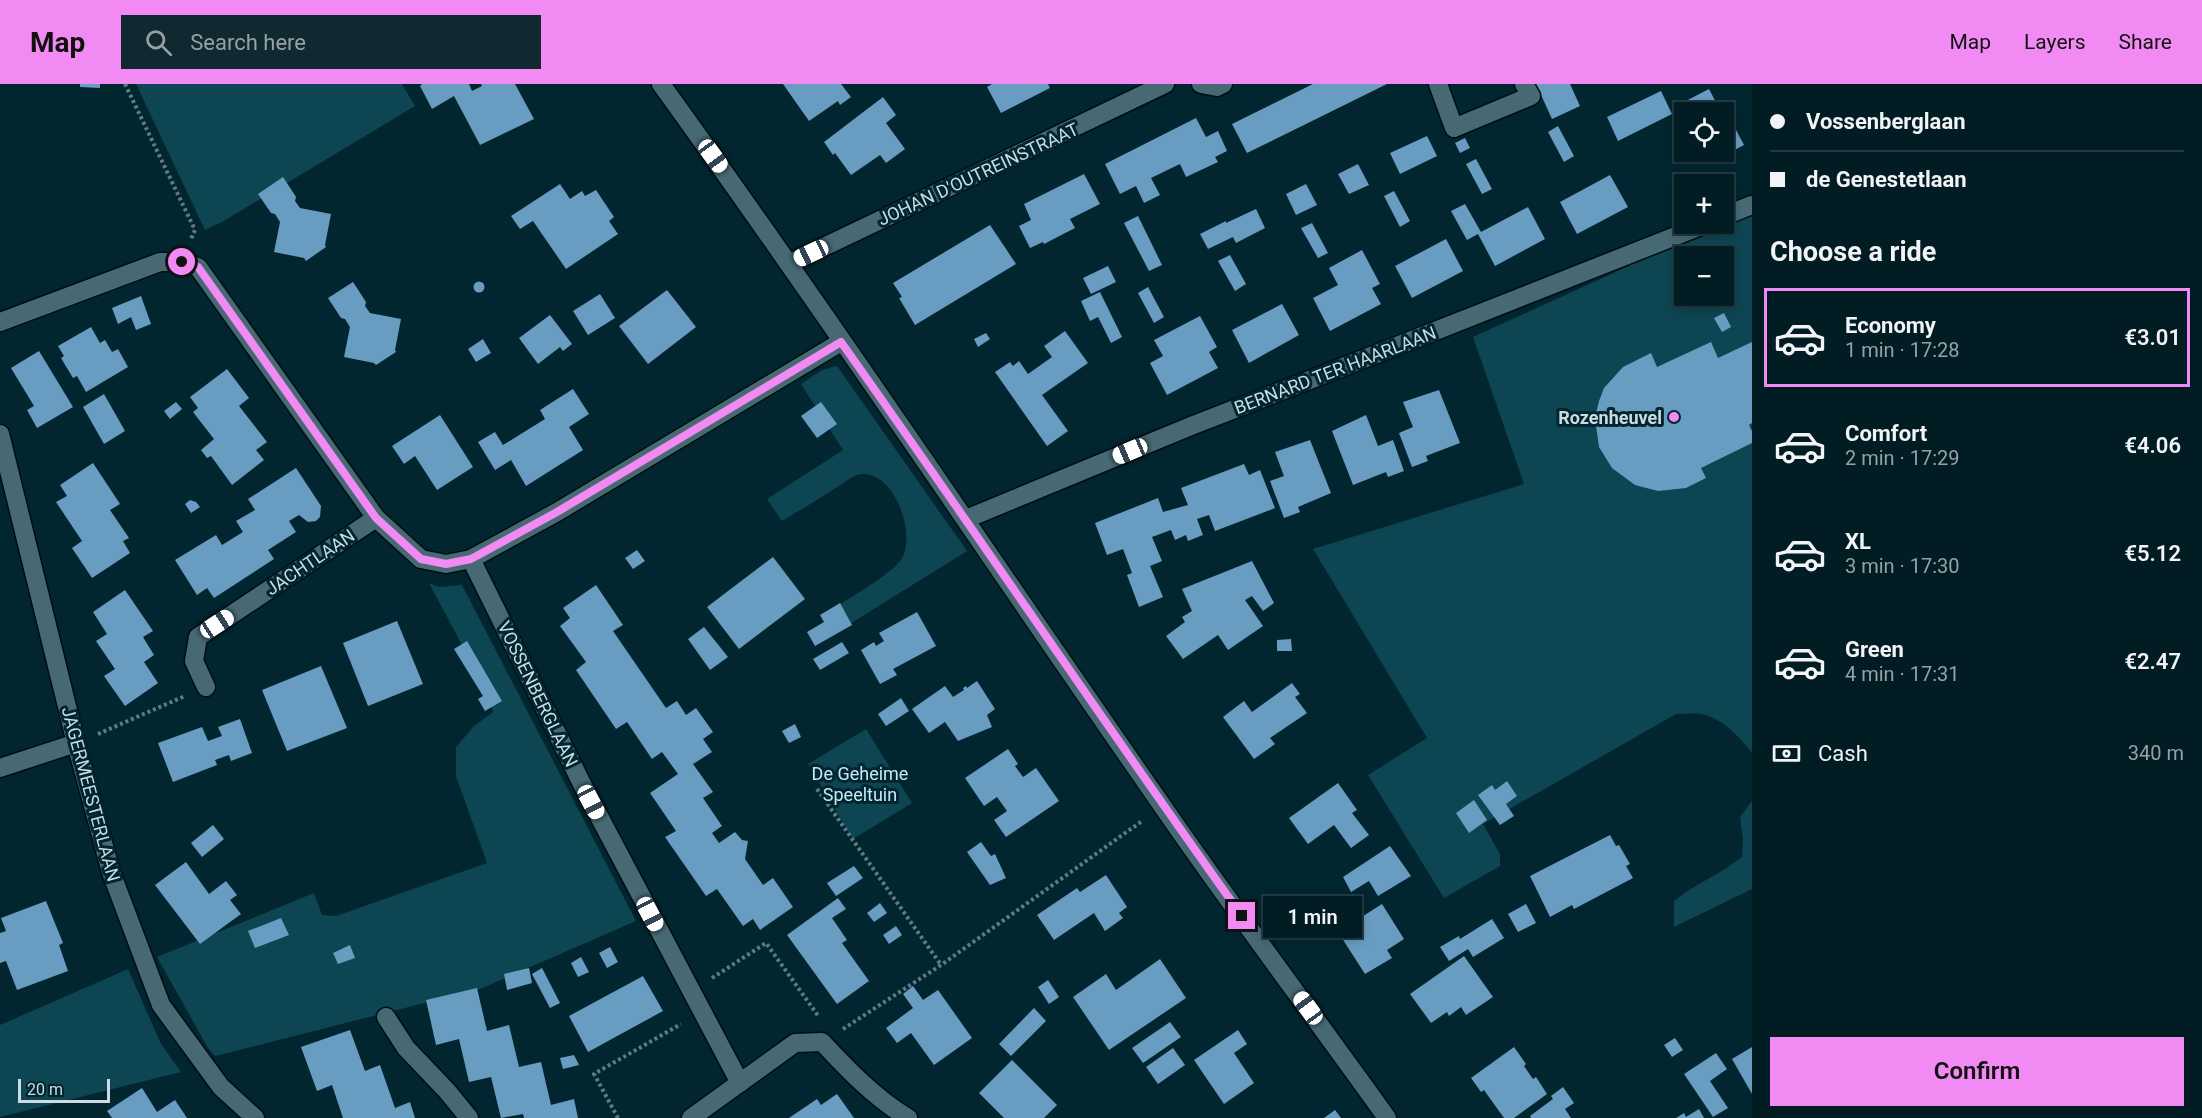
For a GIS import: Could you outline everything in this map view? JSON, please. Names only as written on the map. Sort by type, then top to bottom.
[{"type":"street","points":[[662,84],[790,263],[841,342],[966,519],[1162,807],[1387,1118]]},
{"type":"street","name":"JOHAN D'OUTREINSTRAAT","points":[[790,263],[1165,84]]},
{"type":"street","points":[[1201,84],[1217,87],[1222,84]]},
{"type":"street","points":[[1438,84],[1454,128],[1530,96],[1524,84]]},
{"type":"street","points":[[1734,212],[1752,205]]},
{"type":"street","name":"BERNARD TER HAARLAAN","points":[[966,519],[1191,426],[1681,234]]},
{"type":"street","points":[[0,322],[160,262],[182,262],[198,267],[376,518],[421,559],[446,564],[471,559],[567,506],[841,342]]},
{"type":"street","name":"JAGERMEESTERLAAN","points":[[0,435],[76,743],[111,872],[161,1005],[221,1087],[255,1118]]},
{"type":"street","name":"JACHTLAAN","points":[[206,687],[194,661],[198,637],[376,518]]},
{"type":"street","name":"VOSSENBERGLAAN","points":[[471,559],[582,784],[740,1083]]},
{"type":"street","points":[[0,768],[76,743]]},
{"type":"street","points":[[386,1017],[406,1048],[469,1118]]},
{"type":"street","points":[[691,1118],[795,1043],[827,1039],[854,1076],[892,1108],[908,1118]]},
{"type":"path","points":[[125,84],[195,230],[182,262]]},
{"type":"path","points":[[76,743],[206,687]]},
{"type":"path","points":[[817,789],[941,965]]},
{"type":"path","points":[[692,991],[766,943],[827,1039],[941,965],[1162,807]]},
{"type":"path","points":[[618,1118],[594,1074],[702,1012]]},
{"type":"green space","points":[[136,84],[402,84],[415,106],[205,230]]},
{"type":"green space","points":[[1752,215],[1752,753],[1736,734],[1715,719],[1700,714],[1676,714],[1483,824],[1500,854],[1500,866],[1444,898],[1368,775],[1427,738],[1313,549],[1524,484],[1473,337],[1677,244],[1703,234],[1734,234],[1734,222]]},
{"type":"green space","points":[[837,366],[967,551],[832,635],[824,614],[875,582],[894,567],[905,550],[906,536],[899,505],[891,491],[882,481],[870,475],[852,477],[782,521],[767,499],[843,450],[801,384],[822,370]]},
{"type":"green space","points":[[429,583],[439,587],[462,585],[636,921],[480,989],[215,1056],[208,1048],[157,957],[314,893],[322,915],[336,916],[487,863],[456,776],[456,747],[474,726],[493,712],[490,698]]},
{"type":"green space","name":"De Geheime Speeltuin","points":[[866,729],[912,803],[853,839],[808,764]]},
{"type":"green space","points":[[1752,801],[1752,889],[1674,927],[1674,901],[1742,857],[1743,840],[1740,817]]},
{"type":"green space","points":[[128,969],[161,1044],[181,1072],[0,1117],[0,1025]]},
{"type":"building","points":[[80,84],[100,84],[100,88],[80,87]]},
{"type":"building","points":[[422,84],[469,84],[472,91],[482,86],[481,84],[515,84],[534,119],[480,145],[454,96],[432,109],[420,86]]},
{"type":"building","points":[[783,84],[841,84],[851,97],[840,105],[838,101],[809,121]]},
{"type":"building","points":[[992,84],[1048,84],[1050,88],[1001,113],[987,87]]},
{"type":"building","points":[[1313,84],[1387,84],[1247,153],[1232,124]]},
{"type":"building","points":[[1536,84],[1570,84],[1580,106],[1552,119]]},
{"type":"building","points":[[1709,89],[1716,102],[1684,102]]},
{"type":"building","points":[[1661,91],[1672,114],[1618,141],[1607,117]]},
{"type":"building","points":[[883,97],[896,115],[886,123],[905,149],[886,163],[880,155],[851,175],[824,142]]},
{"type":"building","points":[[1196,118],[1206,137],[1218,131],[1227,151],[1215,157],[1218,162],[1186,177],[1180,164],[1151,178],[1160,195],[1144,203],[1136,186],[1120,194],[1105,164]]},
{"type":"building","points":[[1558,126],[1574,156],[1564,162],[1548,132]]},
{"type":"building","points":[[1734,128],[1735,128],[1744,145],[1734,150]]},
{"type":"building","points":[[1427,136],[1437,156],[1400,174],[1390,153]]},
{"type":"building","points":[[1465,138],[1470,148],[1460,153],[1455,143]]},
{"type":"building","points":[[1476,159],[1492,189],[1482,194],[1466,164]]},
{"type":"building","points":[[1358,164],[1369,185],[1349,194],[1338,174]]},
{"type":"building","points":[[1084,174],[1100,204],[1070,219],[1075,228],[1044,244],[1043,242],[1030,248],[1019,226],[1031,220],[1024,204]]},
{"type":"building","points":[[1610,175],[1628,207],[1577,234],[1560,202]]},
{"type":"building","points":[[283,177],[300,208],[331,214],[326,247],[306,261],[304,258],[274,252],[280,222],[258,194]]},
{"type":"building","points":[[560,184],[570,199],[582,191],[585,196],[596,190],[614,217],[609,221],[618,234],[566,269],[533,221],[520,229],[511,216]]},
{"type":"building","points":[[1306,184],[1317,205],[1296,215],[1286,194]]},
{"type":"building","points":[[1394,191],[1410,221],[1400,227],[1384,196]]},
{"type":"building","points":[[1465,204],[1481,232],[1528,207],[1545,239],[1495,266],[1478,234],[1467,240],[1451,211]]},
{"type":"building","points":[[1256,209],[1265,228],[1236,243],[1233,237],[1208,249],[1200,234]]},
{"type":"building","points":[[1138,216],[1162,265],[1149,271],[1124,223]]},
{"type":"building","points":[[1312,223],[1328,253],[1318,258],[1301,228]]},
{"type":"building","points":[[990,225],[1016,264],[915,325],[893,283]]},
{"type":"building","points":[[1446,239],[1463,271],[1412,298],[1395,266]]},
{"type":"building","points":[[1362,250],[1380,284],[1372,288],[1381,304],[1330,331],[1313,298],[1338,285],[1329,268]]},
{"type":"building","points":[[1230,255],[1246,284],[1235,291],[1218,261]]},
{"type":"building","points":[[1108,266],[1116,282],[1091,294],[1083,278]]},
{"type":"building","points":[[479,281],[485,287],[479,293],[473,287]]},
{"type":"building","points":[[353,282],[370,313],[401,319],[396,352],[376,365],[344,357],[350,327],[328,298]]},
{"type":"building","points":[[1148,287],[1164,317],[1154,323],[1138,293]]},
{"type":"building","points":[[667,290],[696,327],[648,364],[619,326]]},
{"type":"building","points":[[1100,292],[1122,337],[1111,343],[1098,317],[1090,321],[1081,301]]},
{"type":"building","points":[[600,294],[615,318],[588,335],[573,311]]},
{"type":"building","points":[[141,296],[151,324],[136,330],[131,317],[118,324],[112,308]]},
{"type":"building","points":[[1282,304],[1299,335],[1249,363],[1232,330]]},
{"type":"building","points":[[1724,313],[1731,327],[1722,332],[1714,318]]},
{"type":"building","points":[[550,315],[572,344],[563,351],[560,347],[538,364],[519,338]]},
{"type":"building","points":[[1200,316],[1217,347],[1209,352],[1218,368],[1167,395],[1150,363],[1163,356],[1154,340]]},
{"type":"building","points":[[91,327],[100,343],[105,340],[112,352],[118,349],[128,367],[86,392],[77,376],[73,378],[61,358],[64,356],[58,346]]},
{"type":"building","points":[[1065,331],[1088,363],[1042,395],[1068,431],[1047,446],[995,372],[1010,362],[1013,366],[1019,361],[1028,374],[1052,357],[1044,346]]},
{"type":"building","points":[[986,333],[990,339],[978,347],[974,339]]},
{"type":"building","points":[[483,339],[491,353],[476,362],[468,349]]},
{"type":"building","name":"Rozenheuvel","points":[[1711,342],[1718,358],[1752,342],[1752,423],[1749,425],[1752,431],[1752,443],[1701,468],[1706,478],[1686,488],[1658,491],[1635,485],[1612,468],[1599,447],[1595,418],[1604,388],[1623,367],[1651,353],[1657,367]]},
{"type":"building","points":[[39,351],[73,407],[37,428],[27,410],[34,406],[11,368]]},
{"type":"building","points":[[227,369],[249,398],[239,406],[267,442],[256,450],[264,460],[232,485],[211,456],[207,458],[201,450],[214,439],[193,412],[198,408],[190,397]]},
{"type":"building","points":[[573,389],[589,414],[569,427],[583,450],[526,486],[511,460],[495,470],[478,442],[495,432],[503,445],[545,419],[540,410]]},
{"type":"building","points":[[1439,390],[1460,443],[1426,456],[1428,461],[1412,467],[1399,433],[1413,427],[1403,402]]},
{"type":"building","points":[[104,394],[125,431],[104,444],[83,407]]},
{"type":"building","points":[[176,402],[182,409],[170,419],[164,411]]},
{"type":"building","points":[[821,402],[837,424],[817,438],[801,416]]},
{"type":"building","points":[[440,415],[473,467],[437,490],[415,456],[404,464],[392,446]]},
{"type":"building","points":[[1366,415],[1378,446],[1393,440],[1404,471],[1388,477],[1386,472],[1353,485],[1332,431]]},
{"type":"building","points":[[1310,440],[1331,493],[1298,507],[1300,512],[1284,518],[1270,481],[1284,476],[1275,452]]},
{"type":"building","points":[[93,463],[120,504],[110,510],[129,538],[123,541],[130,553],[92,578],[72,548],[82,541],[56,502],[67,496],[60,485]]},
{"type":"building","points":[[1244,464],[1249,475],[1260,470],[1275,508],[1215,531],[1209,515],[1197,519],[1203,535],[1188,541],[1186,535],[1175,540],[1171,530],[1152,537],[1162,561],[1150,566],[1163,597],[1139,607],[1127,575],[1132,573],[1123,549],[1107,555],[1095,523],[1158,498],[1163,512],[1188,505],[1181,488]]},
{"type":"building","points":[[296,468],[321,506],[320,517],[316,521],[308,522],[299,515],[289,521],[296,532],[268,550],[274,559],[214,598],[207,588],[197,595],[175,560],[216,535],[222,545],[243,532],[236,521],[255,510],[248,499]]},
{"type":"building","points":[[190,500],[196,502],[200,507],[191,513],[185,504]]},
{"type":"building","points":[[637,550],[645,561],[633,569],[625,558]]},
{"type":"building","points":[[773,557],[805,599],[739,649],[707,607]]},
{"type":"building","points":[[1252,561],[1274,603],[1263,611],[1252,596],[1245,600],[1263,626],[1228,650],[1218,635],[1183,659],[1166,636],[1185,622],[1182,617],[1192,611],[1182,589]]},
{"type":"building","points":[[596,585],[623,625],[613,631],[666,708],[677,701],[686,715],[696,708],[713,732],[703,739],[712,752],[693,764],[713,792],[703,798],[722,826],[712,833],[719,843],[735,832],[742,840],[748,841],[745,859],[763,885],[773,878],[793,907],[760,930],[753,919],[743,926],[717,889],[706,896],[665,837],[676,831],[650,793],[678,774],[662,752],[652,759],[627,722],[616,729],[576,670],[586,662],[560,626],[570,618],[563,608]]},
{"type":"building","points":[[125,590],[153,631],[143,637],[154,655],[144,662],[158,683],[125,706],[104,676],[115,669],[96,641],[107,634],[93,612]]},
{"type":"building","points":[[840,603],[852,625],[815,646],[807,632],[824,622],[820,615]]},
{"type":"building","points":[[917,612],[936,646],[893,669],[897,675],[880,684],[861,650],[874,642],[876,646],[884,641],[879,633]]},
{"type":"building","points":[[397,621],[423,684],[368,706],[343,643]]},
{"type":"building","points":[[704,627],[728,657],[710,670],[688,639]]},
{"type":"building","points":[[1291,639],[1292,651],[1277,651],[1277,640]]},
{"type":"building","points":[[467,641],[502,701],[485,711],[478,699],[483,696],[454,649]]},
{"type":"building","points":[[842,642],[849,653],[820,670],[813,659]]},
{"type":"building","points":[[321,666],[347,728],[287,751],[262,690]]},
{"type":"building","points":[[977,681],[995,709],[987,715],[992,727],[958,741],[945,722],[929,733],[912,709],[945,686],[953,697],[966,686],[967,688]]},
{"type":"building","points":[[1292,683],[1300,694],[1295,697],[1307,713],[1270,738],[1275,744],[1254,759],[1223,717],[1244,701],[1252,712]]},
{"type":"building","points":[[901,698],[909,711],[886,726],[878,714]]},
{"type":"building","points":[[240,719],[252,753],[231,761],[229,755],[215,760],[217,765],[173,782],[158,743],[202,727],[208,741],[222,736],[218,727]]},
{"type":"building","points":[[795,724],[801,737],[789,743],[782,731]]},
{"type":"building","points":[[1008,749],[1018,764],[1015,766],[1023,777],[1036,768],[1059,801],[1006,837],[994,820],[1007,811],[997,797],[984,806],[965,778]]},
{"type":"building","points":[[1507,781],[1517,796],[1506,804],[1514,816],[1500,825],[1478,795],[1492,785],[1495,790]]},
{"type":"building","points":[[1338,783],[1357,810],[1352,813],[1369,835],[1351,848],[1334,825],[1308,844],[1289,818]]},
{"type":"building","points":[[1474,800],[1487,820],[1469,833],[1456,813]]},
{"type":"building","points":[[213,825],[224,839],[202,857],[191,843]]},
{"type":"building","points":[[1610,835],[1630,864],[1626,866],[1633,878],[1574,909],[1572,905],[1550,917],[1530,876]]},
{"type":"building","points":[[981,842],[991,856],[995,854],[1006,878],[990,885],[967,852]]},
{"type":"building","points":[[1390,846],[1411,876],[1378,896],[1369,881],[1351,892],[1343,877]]},
{"type":"building","points":[[186,862],[209,894],[226,881],[237,895],[230,900],[241,914],[200,944],[155,885]]},
{"type":"building","points":[[854,866],[863,878],[836,896],[827,883]]},
{"type":"building","points":[[1106,875],[1127,907],[1119,913],[1123,918],[1105,931],[1094,913],[1054,940],[1037,915],[1077,888],[1080,892]]},
{"type":"building","points":[[838,898],[846,909],[832,918],[847,940],[842,943],[869,981],[837,1004],[787,935]]},
{"type":"building","points":[[46,901],[63,943],[59,945],[68,971],[17,990],[6,961],[0,963],[0,933],[6,931],[1,918]]},
{"type":"building","points":[[880,903],[887,913],[874,922],[867,913]]},
{"type":"building","points":[[1382,904],[1404,939],[1387,950],[1392,958],[1365,974],[1338,932]]},
{"type":"building","points":[[1526,904],[1536,923],[1518,932],[1508,914]]},
{"type":"building","points":[[281,918],[289,935],[255,948],[248,931]]},
{"type":"building","points":[[1492,919],[1504,938],[1473,957],[1468,949],[1449,961],[1440,947],[1459,936],[1460,939]]},
{"type":"building","points":[[896,926],[902,935],[889,944],[883,935]]},
{"type":"building","points":[[350,945],[355,958],[338,964],[333,953]]},
{"type":"building","points":[[610,947],[618,962],[607,968],[599,953]]},
{"type":"building","points":[[1464,956],[1493,997],[1466,1015],[1461,1007],[1449,1016],[1447,1012],[1431,1023],[1410,994]]},
{"type":"building","points":[[581,957],[589,972],[578,977],[571,963]]},
{"type":"building","points":[[1160,959],[1186,998],[1109,1050],[1073,997],[1106,974],[1116,990]]},
{"type":"building","points":[[529,968],[532,983],[507,990],[504,974]]},
{"type":"building","points":[[542,968],[560,1003],[550,1008],[532,974]]},
{"type":"building","points":[[643,976],[663,1011],[588,1052],[569,1016]]},
{"type":"building","points":[[1048,980],[1059,997],[1049,1004],[1038,987]]},
{"type":"building","points":[[913,986],[923,1000],[938,990],[972,1038],[934,1065],[911,1033],[897,1043],[886,1028],[913,1008],[903,994]]},
{"type":"building","points":[[477,988],[487,1031],[509,1025],[519,1067],[541,1062],[551,1105],[574,1099],[578,1118],[524,1118],[523,1114],[501,1118],[491,1077],[469,1082],[459,1039],[436,1045],[426,1000]]},
{"type":"building","points":[[1034,1008],[1046,1021],[1011,1056],[999,1044]]},
{"type":"building","points":[[1170,1022],[1181,1037],[1143,1063],[1132,1048]]},
{"type":"building","points":[[350,1030],[365,1071],[380,1065],[395,1108],[410,1102],[415,1118],[343,1118],[332,1085],[317,1091],[301,1047]]},
{"type":"building","points":[[1238,1030],[1247,1044],[1234,1053],[1254,1083],[1224,1104],[1194,1060]]},
{"type":"building","points":[[1675,1038],[1683,1050],[1672,1057],[1664,1045]]},
{"type":"building","points":[[1514,1047],[1533,1079],[1536,1077],[1547,1094],[1514,1118],[1504,1118],[1484,1090],[1481,1092],[1471,1078]]},
{"type":"building","points":[[1752,1047],[1752,1094],[1732,1059]]},
{"type":"building","points":[[1173,1048],[1185,1065],[1158,1084],[1146,1067]]},
{"type":"building","points":[[1716,1053],[1727,1069],[1710,1081],[1728,1108],[1713,1117],[1684,1074]]},
{"type":"building","points":[[574,1055],[579,1065],[563,1069],[560,1058]]},
{"type":"building","points":[[1012,1060],[1057,1105],[1044,1118],[1004,1118],[979,1093]]},
{"type":"building","points":[[1563,1087],[1574,1103],[1565,1109],[1571,1118],[1531,1118],[1530,1116],[1553,1099],[1551,1096]]},
{"type":"building","points":[[142,1088],[157,1112],[175,1100],[187,1118],[112,1118],[107,1111]]},
{"type":"building","points":[[837,1094],[854,1118],[789,1118],[817,1099],[821,1105]]},
{"type":"building","points":[[1699,1109],[1704,1118],[1676,1118],[1684,1113],[1686,1117]]},
{"type":"building","points":[[1335,1110],[1341,1118],[1324,1118]]},
{"type":"place","name":"Rozenheuvel","points":[[1674,417]]},
{"type":"route","points":[[182,262],[198,267],[376,518],[421,559],[446,564],[471,559],[557,512],[841,342],[966,519],[1162,807],[1242,916]]}]
